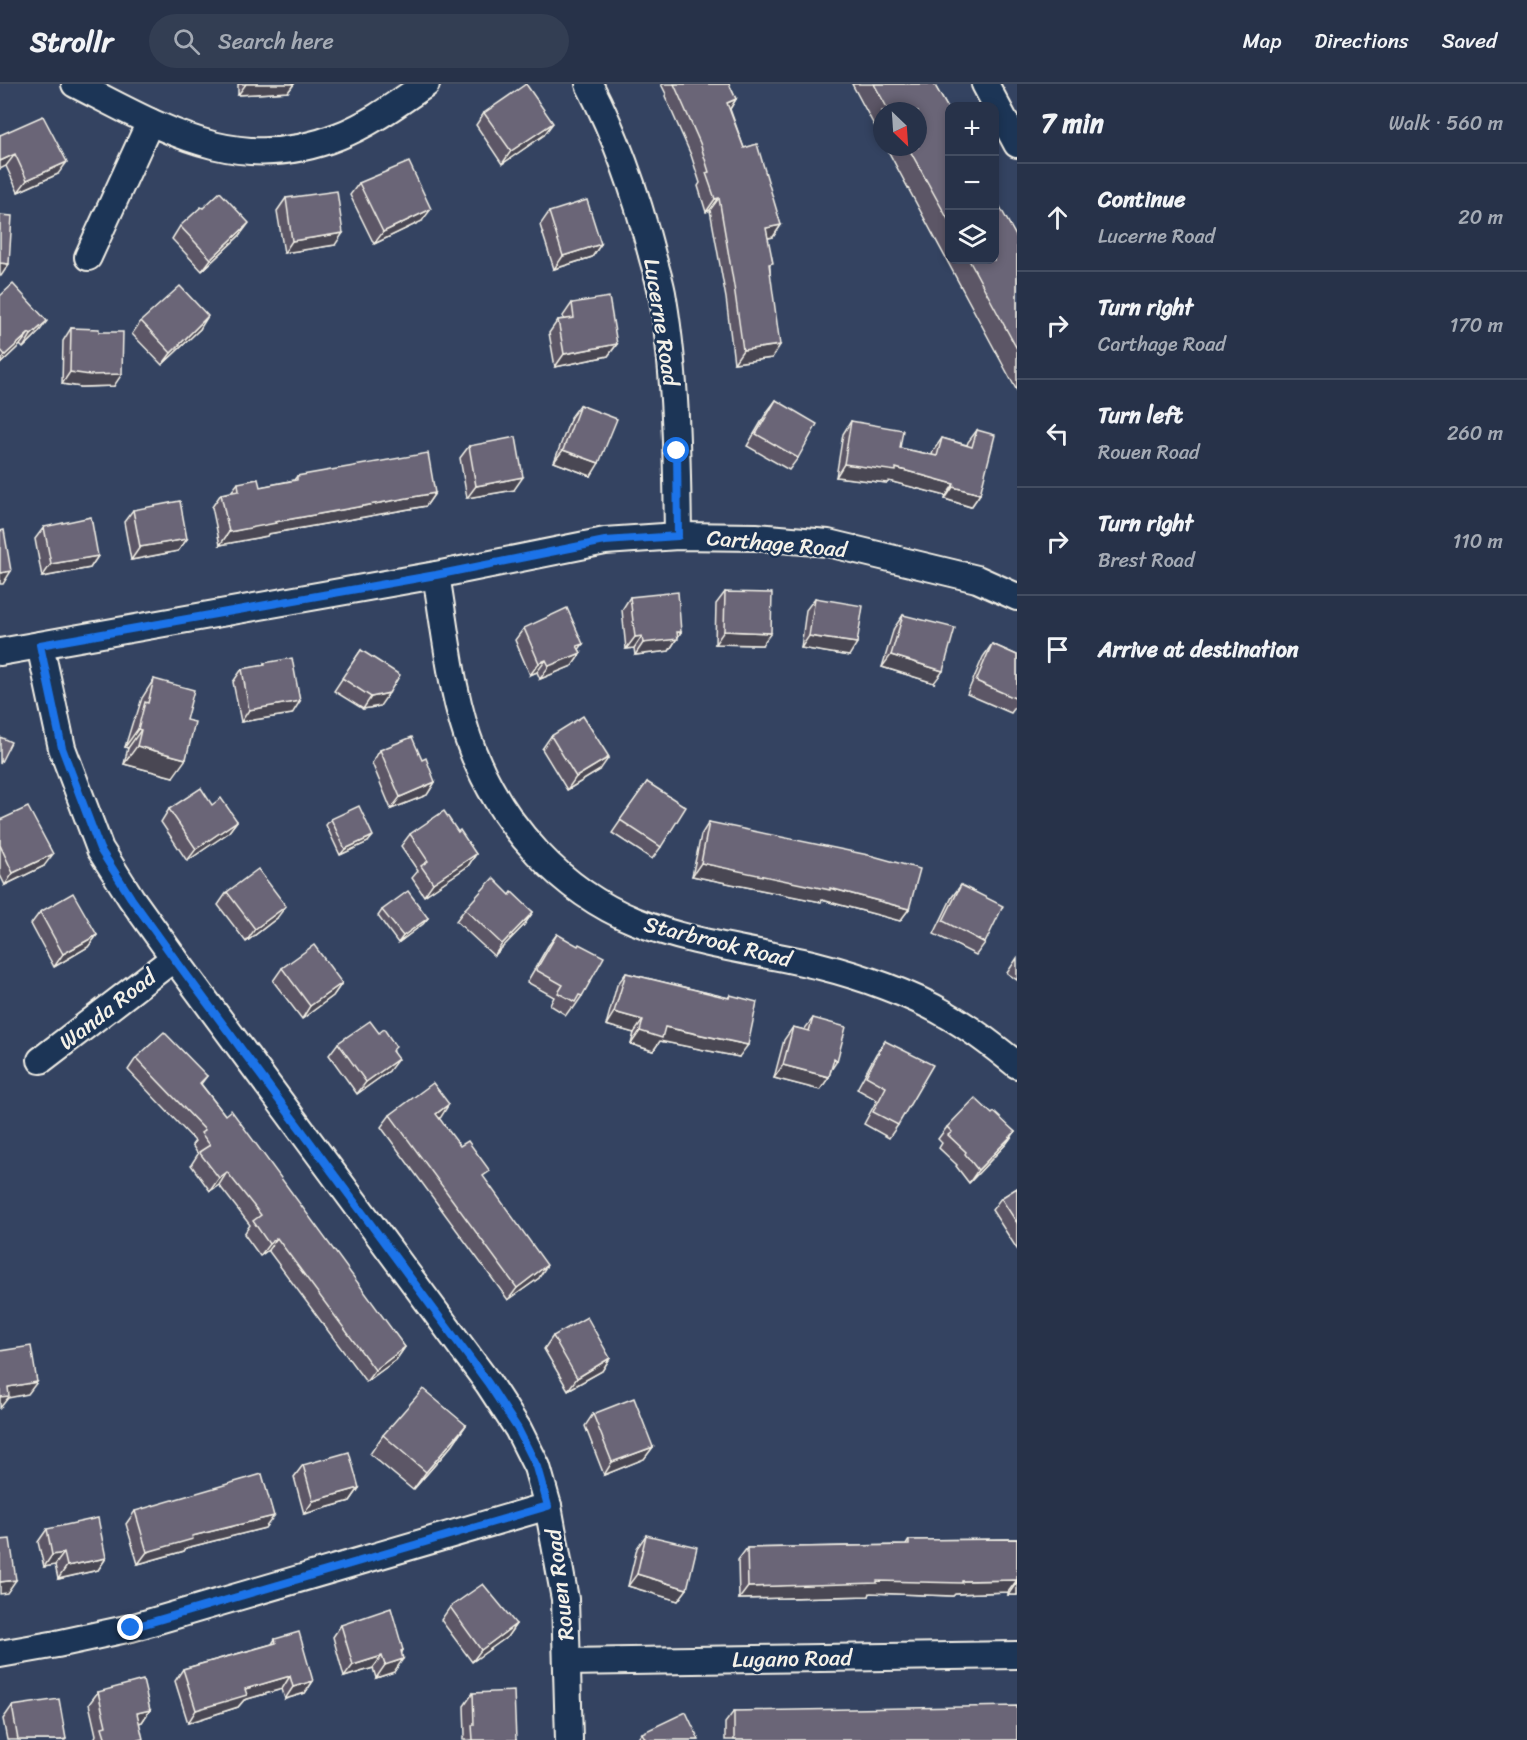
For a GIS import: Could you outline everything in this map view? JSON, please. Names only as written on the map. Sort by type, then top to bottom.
[{"type":"street","points":[[75,84],[150,122],[218,147],[246,152],[279,152],[309,146],[340,136],[389,109],[426,84]]},
{"type":"street","name":"Lucerne Road","points":[[589,84],[602,107],[627,172],[646,231],[663,298],[671,364],[677,451],[678,536]]},
{"type":"street","points":[[985,84],[1017,144]]},
{"type":"street","points":[[88,257],[150,122]]},
{"type":"street","name":"Carthage Road","points":[[0,652],[436,575],[605,541],[678,536],[756,537],[828,543],[977,579],[1017,597]]},
{"type":"street","name":"Starbrook Road","points":[[436,575],[460,713],[473,752],[489,788],[512,824],[544,860],[605,907],[636,922],[681,936],[822,966],[888,988],[947,1014],[1017,1065]]},
{"type":"street","name":"Rouen Road","points":[[40,645],[62,748],[100,849],[131,898],[174,958],[488,1383],[518,1429],[537,1467],[548,1506],[565,1599],[569,1740]]},
{"type":"street","name":"Wanda Road","points":[[41,1060],[174,958]]},
{"type":"street","points":[[0,1654],[131,1628],[548,1506]]},
{"type":"street","name":"Lugano Road","points":[[567,1662],[1017,1655]]},
{"type":"building","points":[[526,84],[553,123],[511,151],[484,113]]},
{"type":"building","points":[[674,84],[729,84],[736,99],[727,103],[744,148],[757,144],[781,225],[766,228],[773,263],[769,264],[780,345],[743,350],[719,198],[715,199],[706,173],[709,172],[700,143]]},
{"type":"building","points":[[874,84],[934,84],[945,103],[945,214],[913,156],[927,156],[927,102],[884,102]]},
{"type":"building","points":[[43,116],[67,162],[27,180],[15,154],[0,161],[0,135]]},
{"type":"building","points":[[409,162],[431,209],[383,232],[359,183]]},
{"type":"building","points":[[337,191],[343,233],[292,241],[286,198]]},
{"type":"building","points":[[220,192],[249,223],[211,259],[180,226]]},
{"type":"building","points":[[587,200],[601,244],[563,256],[549,212]]},
{"type":"building","points":[[999,205],[1017,238],[1017,349],[971,264],[999,264]]},
{"type":"building","points":[[0,215],[12,216],[9,264],[0,263]]},
{"type":"building","points":[[13,284],[47,321],[31,335],[29,333],[5,355],[0,349],[0,296]]},
{"type":"building","points":[[180,286],[208,316],[171,353],[141,321]]},
{"type":"building","points":[[609,297],[617,344],[564,354],[558,320],[574,318],[572,303]]},
{"type":"building","points":[[71,328],[99,329],[99,332],[123,332],[122,374],[90,375],[70,372]]},
{"type":"building","points":[[776,400],[817,424],[798,458],[756,434]]},
{"type":"building","points":[[580,405],[617,419],[599,463],[563,450]]},
{"type":"building","points":[[851,421],[903,430],[900,448],[937,456],[942,438],[972,447],[977,430],[995,435],[980,494],[953,487],[954,484],[896,468],[896,471],[844,464]]},
{"type":"building","points":[[516,437],[523,477],[476,486],[469,446]]},
{"type":"building","points":[[428,453],[435,493],[229,532],[221,494],[239,491],[238,483],[258,479],[260,487],[297,480],[297,476]]},
{"type":"building","points":[[180,501],[187,539],[140,547],[133,510]]},
{"type":"building","points":[[91,517],[98,556],[51,564],[44,527]]},
{"type":"building","points":[[4,530],[11,571],[0,573],[0,531]]},
{"type":"building","points":[[678,592],[681,632],[677,632],[678,639],[643,643],[642,636],[635,637],[630,597]]},
{"type":"building","points":[[725,592],[772,593],[771,633],[724,631]]},
{"type":"building","points":[[815,598],[863,606],[857,643],[809,636]]},
{"type":"building","points":[[567,608],[583,644],[577,646],[581,653],[549,666],[546,660],[539,663],[524,628]]},
{"type":"building","points":[[903,615],[955,628],[943,671],[891,655]]},
{"type":"building","points":[[992,644],[1017,655],[1017,699],[976,681]]},
{"type":"building","points":[[361,650],[400,675],[389,693],[371,697],[342,678]]},
{"type":"building","points":[[292,658],[300,701],[249,710],[242,669]]},
{"type":"building","points":[[154,679],[194,690],[186,720],[195,722],[186,759],[137,746],[141,730],[138,729]]},
{"type":"building","points":[[583,716],[609,757],[576,777],[551,736]]},
{"type":"building","points":[[0,737],[11,742],[0,764]]},
{"type":"building","points":[[412,737],[422,760],[426,758],[435,782],[400,797],[380,750]]},
{"type":"building","points":[[647,782],[686,807],[661,847],[620,820]]},
{"type":"building","points":[[201,788],[212,805],[221,798],[237,821],[196,849],[169,809]]},
{"type":"building","points":[[359,806],[373,836],[345,849],[331,819]]},
{"type":"building","points":[[28,807],[53,854],[13,873],[0,845],[0,820]]},
{"type":"building","points":[[444,811],[476,854],[433,883],[421,866],[428,861],[410,834]]},
{"type":"building","points":[[709,822],[873,856],[920,869],[909,909],[830,888],[830,890],[701,863]]},
{"type":"building","points":[[258,869],[286,906],[255,929],[227,892]]},
{"type":"building","points":[[493,878],[510,895],[512,892],[533,912],[502,944],[465,909]]},
{"type":"building","points":[[961,885],[1003,906],[985,943],[943,921]]},
{"type":"building","points":[[408,891],[428,918],[403,936],[382,910]]},
{"type":"building","points":[[73,893],[97,935],[63,954],[40,912]]},
{"type":"building","points":[[557,934],[604,957],[582,996],[579,995],[575,1002],[558,993],[563,985],[536,970]]},
{"type":"building","points":[[314,945],[342,983],[310,1006],[282,968]]},
{"type":"building","points":[[626,973],[729,998],[730,995],[757,1002],[748,1045],[665,1027],[662,1038],[640,1031],[643,1020],[614,1012]]},
{"type":"building","points":[[813,1018],[846,1027],[837,1061],[834,1059],[829,1077],[783,1065],[793,1027],[809,1031]]},
{"type":"building","points":[[370,1021],[379,1033],[384,1029],[396,1047],[392,1051],[398,1059],[366,1082],[338,1043]]},
{"type":"building","points":[[164,1032],[207,1076],[200,1083],[225,1115],[231,1110],[405,1347],[375,1370],[277,1238],[269,1244],[253,1221],[261,1215],[227,1172],[219,1178],[199,1152],[210,1145],[201,1133],[205,1130],[136,1058]]},
{"type":"building","points":[[885,1041],[933,1065],[898,1125],[873,1112],[886,1087],[866,1076]]},
{"type":"building","points":[[433,1083],[449,1104],[436,1114],[460,1146],[468,1141],[490,1171],[483,1176],[547,1265],[517,1288],[390,1115]]},
{"type":"building","points":[[975,1098],[1015,1132],[978,1170],[965,1154],[966,1152],[948,1135],[952,1132],[947,1127]]},
{"type":"building","points":[[1017,1188],[1017,1223],[1001,1198]]},
{"type":"building","points":[[587,1317],[610,1358],[577,1378],[553,1336]]},
{"type":"building","points":[[31,1346],[37,1382],[8,1387],[9,1396],[0,1397],[0,1351]]},
{"type":"building","points":[[423,1389],[466,1425],[426,1472],[383,1435]]},
{"type":"building","points":[[634,1398],[653,1447],[612,1462],[593,1414]]},
{"type":"building","points":[[349,1452],[359,1488],[313,1501],[303,1465]]},
{"type":"building","points":[[262,1474],[274,1516],[192,1536],[193,1539],[147,1552],[135,1511]]},
{"type":"building","points":[[98,1518],[106,1558],[67,1566],[64,1553],[52,1555],[47,1529]]},
{"type":"building","points":[[646,1535],[697,1547],[687,1589],[637,1574]]},
{"type":"building","points":[[10,1539],[16,1580],[0,1582],[0,1540]]},
{"type":"building","points":[[1017,1539],[1017,1580],[962,1581],[962,1583],[877,1581],[877,1583],[748,1587],[747,1548],[909,1545],[909,1540]]},
{"type":"building","points":[[483,1584],[516,1624],[481,1650],[450,1607]]},
{"type":"building","points":[[391,1608],[403,1650],[401,1651],[403,1659],[385,1665],[382,1656],[353,1665],[341,1625]]},
{"type":"building","points":[[299,1632],[313,1681],[293,1687],[290,1676],[245,1689],[247,1695],[196,1710],[183,1669],[276,1643],[275,1639]]},
{"type":"building","points":[[143,1680],[150,1710],[137,1713],[143,1739],[106,1740],[102,1727],[106,1726],[98,1692]]},
{"type":"building","points":[[514,1691],[516,1740],[473,1740],[473,1693]]},
{"type":"building","points":[[59,1699],[66,1739],[18,1740],[12,1706]]},
{"type":"building","points":[[1017,1706],[1017,1740],[734,1740],[734,1711]]},
{"type":"building","points":[[686,1712],[699,1740],[646,1740],[642,1733]]},
{"type":"route","points":[[131,1628],[548,1506],[537,1467],[518,1429],[488,1383],[174,958],[131,898],[100,849],[62,748],[40,645],[436,575],[605,541],[678,536],[677,451]]}]
